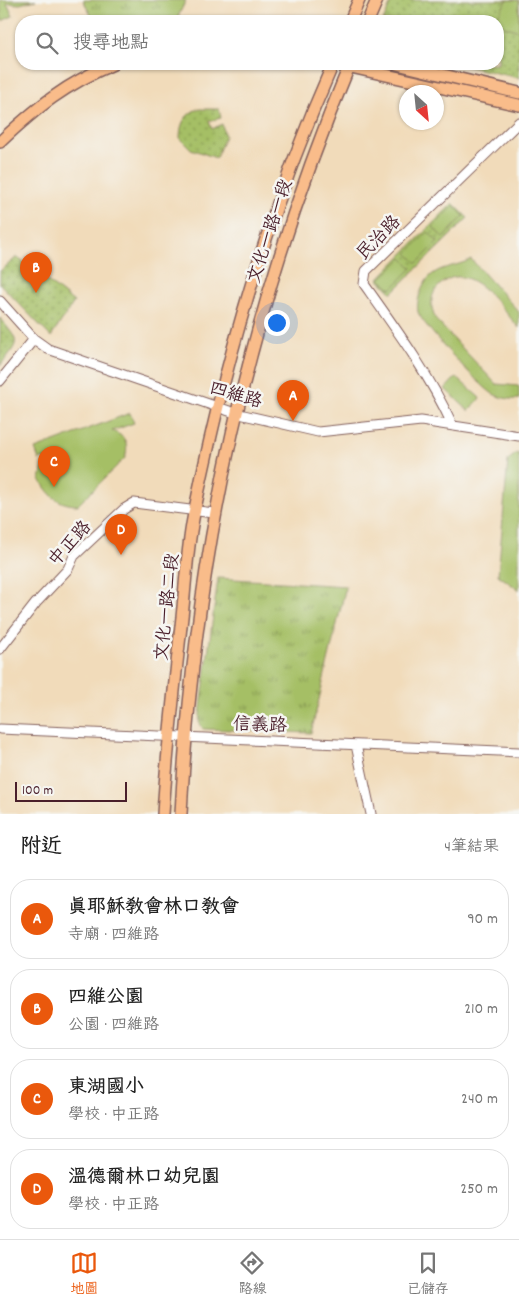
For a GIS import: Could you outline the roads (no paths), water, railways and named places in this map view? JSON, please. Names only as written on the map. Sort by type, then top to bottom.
[{"type":"main road","points":[[353,15],[359,0]]},
{"type":"main road","points":[[370,15],[376,0]]},
{"type":"main road","points":[[0,142],[50,98],[82,77],[99,70]]},
{"type":"main road","name":"文化一路一段","points":[[219,407],[264,241],[291,163],[331,70]]},
{"type":"main road","name":"文化一路一段","points":[[235,413],[262,308],[295,205],[347,70]]},
{"type":"main road","points":[[370,70],[519,106]]},
{"type":"main road","points":[[421,70],[519,94]]},
{"type":"main road","name":"文化一路二段","points":[[163,814],[169,737],[194,510],[219,407]]},
{"type":"main road","name":"文化一路二段","points":[[181,814],[185,737],[214,513],[235,413]]},
{"type":"street","name":"民治路","points":[[452,424],[442,402],[401,335],[364,284],[364,278],[366,271],[519,122]]},
{"type":"street","name":"四維路","points":[[0,301],[34,339],[48,349],[235,413],[318,432],[422,421],[452,424],[519,436]]},
{"type":"street","points":[[0,380],[34,339]]},
{"type":"street","name":"中正路","points":[[0,649],[36,603],[68,569],[74,556],[124,509],[134,503],[214,513]]},
{"type":"street","name":"信義路","points":[[0,729],[519,752]]},
{"type":"street","points":[[356,745],[371,814]]},
{"type":"place","name":"四維公園","points":[[36,293]]},
{"type":"place","name":"真耶穌教會林口教會","points":[[293,421]]},
{"type":"place","name":"東湖國小","points":[[54,487]]},
{"type":"place","name":"溫德爾林口幼兒園","points":[[121,555]]}]
